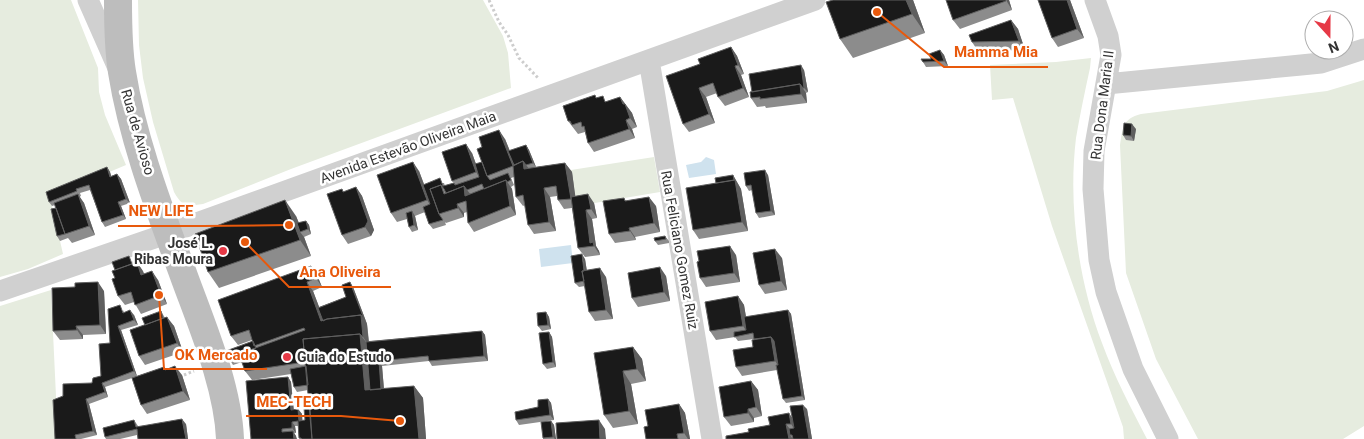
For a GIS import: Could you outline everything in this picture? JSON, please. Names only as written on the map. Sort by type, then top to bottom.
[{"type":"street","name":"Rua de Avioso","points":[[88,0],[101,34],[124,82]]},
{"type":"street","name":"Rua de Avioso","points":[[118,0],[120,52],[124,82],[138,138],[223,390],[230,439]]},
{"type":"street","name":"Avenida Estevão Oliveira Maia","points":[[0,291],[169,233],[815,0]]},
{"type":"street","name":"Rua Dona Maria II","points":[[1095,0],[1110,46],[1110,65],[1096,130],[1094,151],[1094,198],[1099,260],[1106,292],[1133,369],[1168,439]]},
{"type":"street","points":[[1106,84],[1301,65],[1321,62],[1364,49]]},
{"type":"street","name":"Rua Feliciano Gomez Ruiz","points":[[649,60],[712,439]]},
{"type":"path","points":[[489,0],[519,58],[542,81],[552,95]]},
{"type":"shaded area","points":[[0,0],[71,0],[98,68],[99,92],[105,115],[126,165],[50,197],[63,254],[28,269],[0,277]]},
{"type":"shaded area","points":[[138,0],[483,0],[503,36],[508,53],[511,88],[291,169],[203,204],[186,205],[180,201],[174,192],[153,122],[143,78],[139,45]]},
{"type":"shaded area","points":[[1091,58],[1076,138],[1074,163],[1074,216],[1077,242],[1087,294],[1102,343],[1117,380],[1147,439],[1124,439],[1123,427],[1052,226],[1013,98],[992,100],[990,65],[1056,62]]},
{"type":"shaded area","points":[[1364,80],[1364,426],[1343,439],[1198,439],[1156,359],[1126,273],[1120,145],[1124,125],[1130,119],[1141,114],[1327,91]]},
{"type":"shaded area","points":[[654,157],[660,192],[577,206],[571,170]]},
{"type":"shaded area","points":[[51,290],[58,439],[0,439],[0,306]]},
{"type":"water","points":[[706,157],[714,160],[716,174],[689,178],[686,165],[701,162]]},
{"type":"water","points":[[571,245],[573,263],[541,267],[539,249]]},
{"type":"building","points":[[833,0],[906,0],[912,14],[840,39],[826,2]]},
{"type":"building","points":[[946,0],[1006,0],[1006,1],[953,20]]},
{"type":"building","points":[[1038,0],[1067,0],[1077,29],[1052,38]]},
{"type":"building","points":[[1011,20],[1019,41],[972,42],[969,35]]},
{"type":"building","points":[[731,47],[738,65],[735,66],[743,88],[718,97],[713,83],[699,88],[709,114],[683,124],[666,76],[700,64],[698,59]]},
{"type":"building","points":[[940,50],[944,61],[923,62],[921,59],[931,59],[929,54]]},
{"type":"building","points":[[801,65],[804,88],[800,84],[752,92],[749,74]]},
{"type":"building","points":[[800,84],[801,94],[760,99],[760,97],[751,98],[750,92]]},
{"type":"building","points":[[595,95],[596,98],[603,96],[605,102],[620,97],[623,104],[625,104],[630,118],[626,120],[629,129],[588,143],[584,126],[582,127],[581,122],[572,125],[568,121],[563,106]]},
{"type":"building","points":[[1124,123],[1132,124],[1131,136],[1123,135]]},
{"type":"building","points":[[499,130],[513,166],[487,176],[477,149],[482,147],[479,137]]},
{"type":"building","points":[[466,144],[476,172],[452,181],[442,152]]},
{"type":"building","points":[[526,145],[533,163],[526,165],[523,161],[514,165],[508,151]]},
{"type":"building","points":[[523,161],[524,169],[565,163],[571,199],[558,200],[556,186],[544,188],[549,222],[528,225],[523,195],[516,197],[513,166]]},
{"type":"building","points":[[413,162],[427,200],[391,213],[377,175]]},
{"type":"building","points":[[482,162],[490,180],[508,173],[511,180],[507,182],[506,180],[484,189],[482,184],[467,190],[464,186],[446,193],[441,185],[430,189],[443,220],[429,224],[423,207],[430,204],[423,185],[440,178],[443,186],[454,183],[455,185],[479,177],[475,164]]},
{"type":"building","points":[[107,167],[110,177],[117,174],[126,199],[118,202],[123,215],[102,222],[89,185],[49,202],[46,192]]},
{"type":"building","points":[[765,170],[771,211],[756,213],[751,185],[746,186],[744,173]]},
{"type":"building","points":[[733,175],[734,180],[716,183],[715,178]]},
{"type":"building","points":[[506,180],[510,206],[468,223],[466,201],[457,204],[458,208],[439,214],[430,189],[441,185],[444,194],[464,186],[465,196]]},
{"type":"building","points":[[735,180],[742,222],[693,230],[686,188]]},
{"type":"building","points":[[356,187],[368,221],[365,227],[342,235],[327,194],[342,189],[343,192]]},
{"type":"building","points":[[78,194],[89,226],[65,234],[54,203]]},
{"type":"building","points":[[588,194],[591,209],[586,210],[590,243],[593,242],[594,246],[578,248],[571,197]]},
{"type":"building","points":[[649,197],[654,223],[629,228],[630,231],[609,234],[603,201],[624,198],[625,201]]},
{"type":"building","points":[[285,200],[300,240],[208,272],[195,234]]},
{"type":"building","points":[[56,208],[65,234],[57,236],[51,209]]},
{"type":"building","points":[[412,211],[414,225],[409,227],[406,213]]},
{"type":"building","points":[[306,221],[308,229],[300,232],[297,223]]},
{"type":"building","points":[[665,236],[666,239],[655,241],[654,238]]},
{"type":"building","points":[[730,246],[734,273],[700,278],[697,251]]},
{"type":"building","points":[[775,249],[781,281],[759,285],[753,253]]},
{"type":"building","points":[[582,254],[584,281],[575,283],[571,256]]},
{"type":"building","points":[[129,256],[132,264],[115,270],[112,262]]},
{"type":"building","points":[[137,262],[141,275],[152,271],[161,295],[135,305],[131,292],[118,296],[112,279],[115,278],[112,271]]},
{"type":"building","points":[[311,266],[316,278],[307,282],[321,321],[361,315],[363,337],[360,334],[303,339],[305,362],[245,371],[239,354],[305,330],[304,328],[254,346],[249,330],[231,336],[218,300]]},
{"type":"building","points":[[660,267],[664,292],[632,298],[628,273]]},
{"type":"building","points":[[600,268],[606,310],[589,312],[582,271]]},
{"type":"building","points":[[98,282],[100,325],[76,326],[77,330],[53,331],[52,288],[75,287],[75,283]]},
{"type":"building","points":[[350,282],[364,319],[361,315],[323,321],[318,308],[346,297],[342,285]]},
{"type":"building","points":[[738,296],[743,326],[710,331],[705,302]]},
{"type":"building","points":[[120,305],[123,313],[130,310],[134,320],[118,326],[134,371],[102,383],[105,392],[86,399],[93,431],[75,435],[76,439],[55,439],[53,400],[63,396],[63,384],[92,383],[93,378],[101,376],[99,344],[110,343],[108,309]]},
{"type":"building","points":[[788,310],[802,396],[783,399],[776,365],[778,365],[774,341],[771,337],[754,339],[753,333],[734,337],[734,332],[746,330],[744,317]]},
{"type":"building","points":[[161,311],[163,318],[145,325],[142,318]]},
{"type":"building","points":[[546,312],[548,325],[538,326],[537,313]]},
{"type":"building","points":[[167,317],[177,343],[139,356],[130,330]]},
{"type":"building","points":[[482,331],[484,356],[429,361],[428,356],[379,361],[381,389],[370,390],[366,342]]},
{"type":"building","points":[[549,332],[553,362],[543,364],[539,333]]},
{"type":"building","points":[[360,334],[365,390],[414,386],[419,439],[312,439],[303,339]]},
{"type":"building","points":[[771,337],[775,361],[736,367],[733,350],[753,347],[752,340]]},
{"type":"building","points":[[253,341],[256,348],[239,354],[240,356],[230,360],[226,351]]},
{"type":"building","points":[[633,347],[637,369],[623,371],[629,411],[604,415],[594,353]]},
{"type":"building","points":[[175,366],[183,391],[141,405],[132,378],[164,367],[165,370]]},
{"type":"building","points":[[306,366],[308,385],[294,387],[290,369]]},
{"type":"building","points":[[288,377],[291,410],[298,409],[299,421],[305,420],[304,408],[310,407],[312,439],[299,438],[298,421],[292,422],[292,428],[282,429],[282,432],[293,431],[294,439],[251,439],[246,381]]},
{"type":"building","points":[[751,381],[756,407],[748,409],[748,413],[724,417],[719,387]]},
{"type":"building","points":[[548,399],[550,415],[516,420],[515,412],[538,407],[538,400]]},
{"type":"building","points":[[679,404],[684,433],[677,434],[678,439],[646,439],[644,427],[648,426],[645,410]]},
{"type":"building","points":[[803,405],[809,439],[793,439],[789,429],[794,428],[790,406]]},
{"type":"building","points":[[789,413],[791,424],[786,424],[789,439],[726,439],[726,436],[749,432],[748,429],[770,425],[768,417]]},
{"type":"building","points":[[182,419],[186,439],[138,439],[137,429],[105,437],[103,428],[134,420],[136,427]]},
{"type":"building","points":[[599,420],[600,439],[557,439],[556,423]]},
{"type":"building","points":[[551,421],[553,437],[543,438],[541,422]]},
{"type":"place","name":"Mamma Mia","points":[[877,12]]},
{"type":"place","name":"NEW LIFE","points":[[289,225]]},
{"type":"place","name":"Ana Oliveira","points":[[245,242]]},
{"type":"place","name":"José L. Ribas Moura","points":[[223,251]]},
{"type":"place","name":"OK Mercado","points":[[159,295]]},
{"type":"place","name":"Guia do Estudo","points":[[287,357]]},
{"type":"place","name":"MEC-TECH","points":[[400,421]]}]
